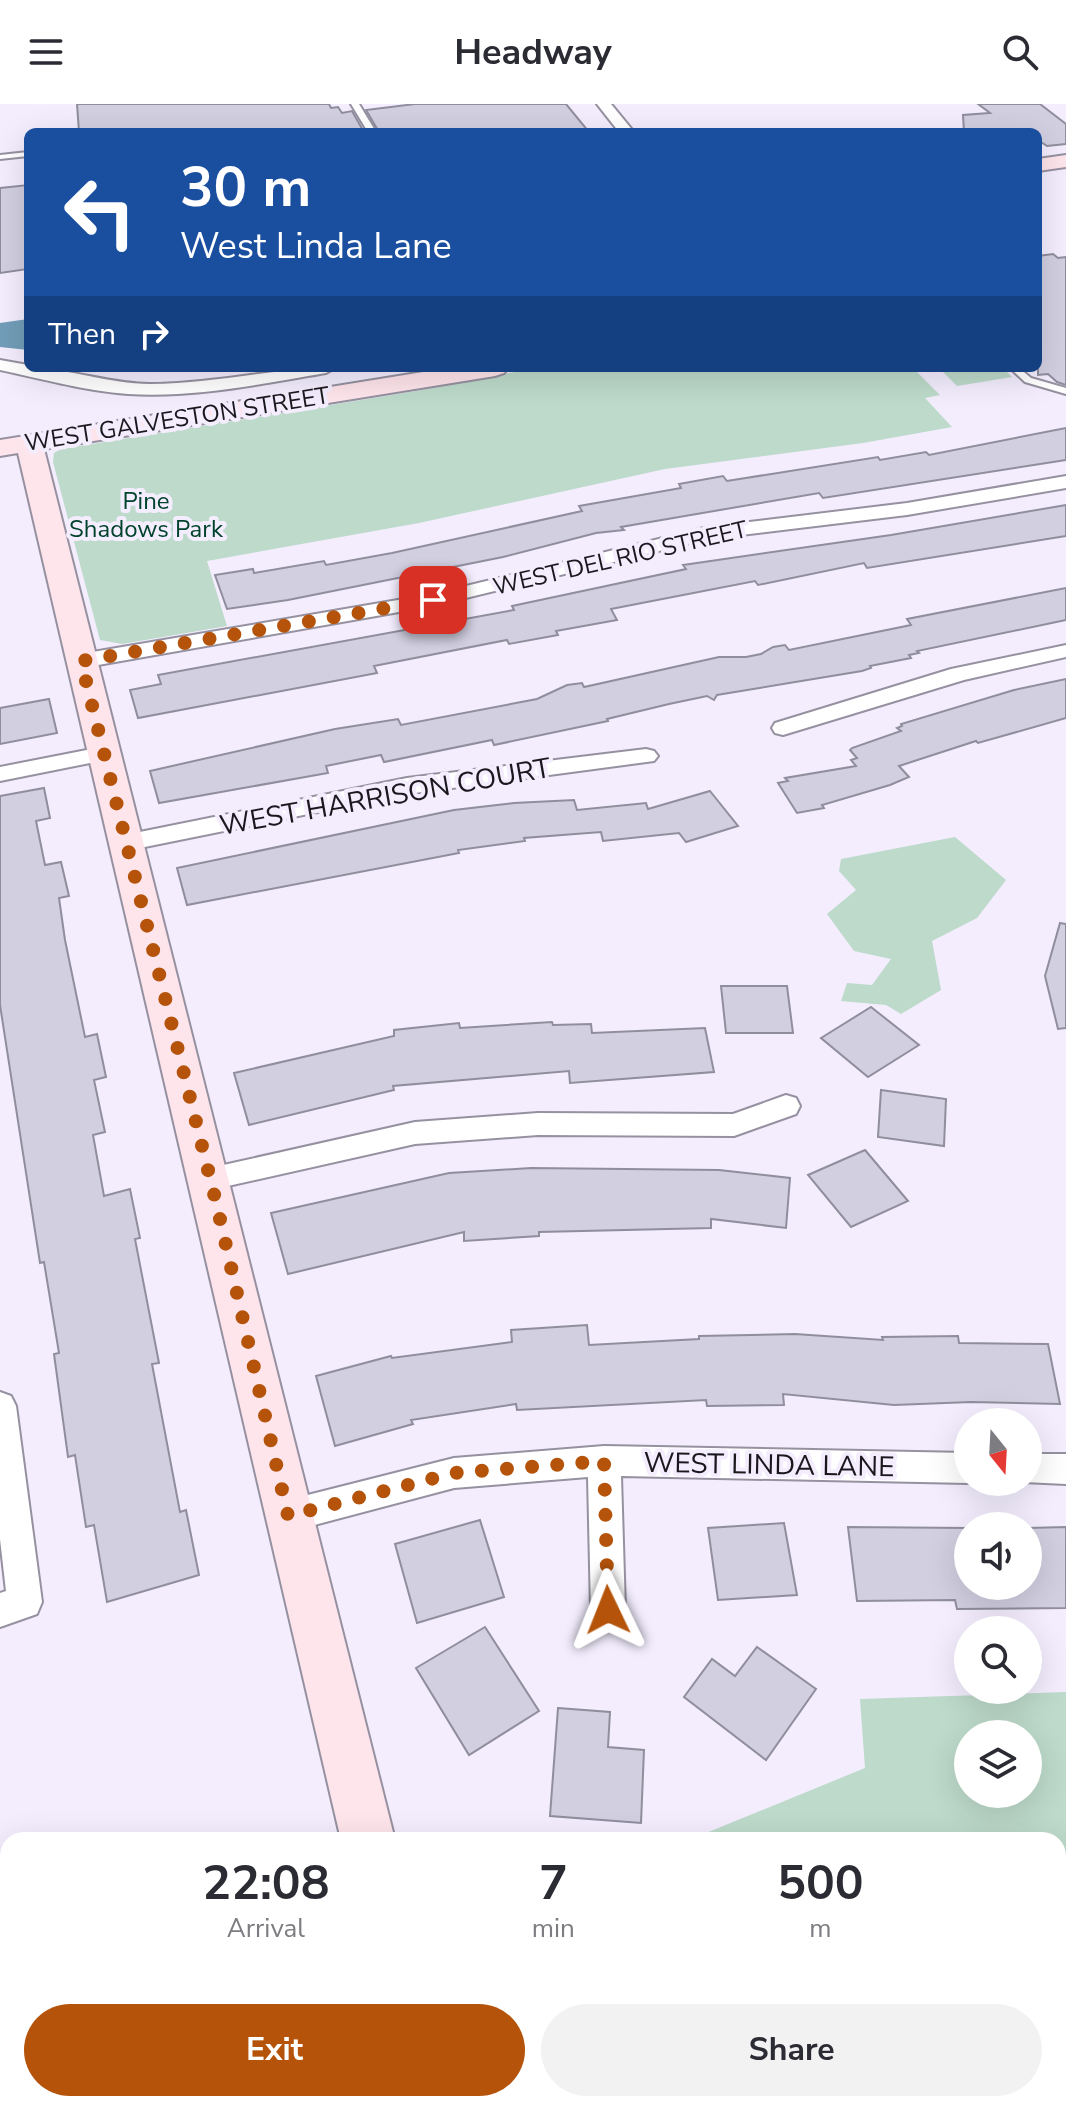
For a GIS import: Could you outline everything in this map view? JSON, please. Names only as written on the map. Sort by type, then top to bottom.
[{"type":"street","points":[[604,104],[624,128]]},
{"type":"street","points":[[1042,164],[1066,161]]},
{"type":"street","points":[[0,365],[24,370]]},
{"type":"street","points":[[31,372],[71,381],[147,389],[207,386],[296,372]]},
{"type":"street","name":"WEST GALVESTON STREET","points":[[14,446],[470,372]]},
{"type":"street","points":[[14,446],[81,661],[210,1179],[288,1516],[366,1832]]},
{"type":"street","name":"WEST DEL RIO STREET","points":[[81,661],[433,600],[708,533],[907,509],[1066,482]]},
{"type":"street","points":[[783,728],[959,674],[1066,651]]},
{"type":"street","points":[[0,774],[102,754]]},
{"type":"street","name":"WEST HARRISON COURT","points":[[125,843],[407,786],[646,756]]},
{"type":"street","points":[[210,1179],[415,1133],[538,1124],[734,1125],[786,1106]]},
{"type":"street","points":[[0,1406],[13,1606]]},
{"type":"street","points":[[604,1461],[608,1610]]},
{"type":"street","name":"WEST LINDA LANE","points":[[288,1516],[454,1473],[604,1461],[954,1468]]},
{"type":"street","points":[[1042,1469],[1066,1469]]},
{"type":"lane","points":[[355,104],[370,128]]},
{"type":"lane","points":[[0,157],[24,154]]},
{"type":"lane","points":[[1019,372],[1028,380],[1066,391]]},
{"type":"green space","name":"Pine Shadows Park","points":[[514,372],[917,372],[940,395],[925,398],[952,427],[863,443],[665,469],[419,523],[207,561],[227,626],[122,644],[100,640],[53,462],[54,453],[61,449]]},
{"type":"green space","points":[[943,372],[1007,372],[1012,377],[957,386]]},
{"type":"green space","points":[[955,837],[1006,880],[977,918],[932,941],[941,990],[901,1014],[886,1005],[841,1001],[847,983],[872,985],[891,959],[854,951],[827,914],[856,890],[839,871],[841,859]]},
{"type":"green space","points":[[1066,1692],[1066,1832],[709,1832],[865,1768],[860,1699],[954,1696],[954,1704],[1042,1704],[1042,1693]]},
{"type":"water","points":[[24,320],[24,350],[0,347],[0,323]]},
{"type":"building","points":[[77,104],[329,104],[331,108],[338,107],[342,113],[352,111],[362,128],[79,128]]},
{"type":"building","points":[[415,104],[566,104],[586,128],[377,128],[366,110]]},
{"type":"building","points":[[978,104],[1040,104],[1066,124],[1066,144],[1047,146],[1042,143],[1042,128],[964,128],[963,115],[990,113]]},
{"type":"building","points":[[24,185],[24,270],[0,273],[0,188]]},
{"type":"building","points":[[1042,255],[1066,257],[1066,385],[1048,374],[1038,375],[1042,372]]},
{"type":"building","points":[[1066,428],[1066,460],[823,498],[819,493],[621,527],[624,530],[596,533],[503,557],[288,600],[227,609],[215,575],[253,569],[254,573],[324,561],[326,565],[392,553],[582,511],[579,506],[681,488],[679,484],[723,476],[727,481],[878,457],[880,460],[926,452],[929,455]]},
{"type":"building","points":[[1066,505],[1066,536],[867,568],[864,563],[758,585],[755,581],[611,609],[617,620],[556,631],[558,635],[509,644],[507,640],[374,666],[377,673],[138,718],[130,690],[161,684],[158,675],[514,610],[512,606],[686,569],[683,565],[891,535]]},
{"type":"building","points":[[1066,588],[1066,620],[917,651],[919,653],[909,655],[911,658],[870,666],[862,671],[717,695],[714,700],[707,696],[494,745],[492,740],[384,762],[381,755],[326,766],[328,773],[159,803],[150,771],[335,729],[398,719],[401,725],[537,699],[567,685],[582,683],[584,687],[719,657],[761,654],[785,645],[789,650],[911,625],[907,619]]},
{"type":"building","points":[[1066,679],[1066,718],[978,743],[976,741],[899,766],[909,777],[890,785],[822,805],[824,808],[797,813],[778,783],[788,781],[785,778],[856,766],[851,760],[857,758],[850,750],[852,748],[901,731],[897,728],[901,724],[1014,690]]},
{"type":"building","points":[[49,699],[57,733],[0,744],[0,708]]},
{"type":"building","points":[[44,788],[50,818],[36,821],[45,865],[61,862],[69,896],[59,898],[85,1037],[97,1034],[106,1077],[94,1080],[105,1132],[93,1135],[104,1196],[130,1189],[140,1238],[135,1239],[159,1363],[152,1364],[180,1512],[186,1510],[199,1575],[107,1602],[94,1525],[86,1527],[75,1455],[68,1457],[54,1354],[59,1353],[44,1262],[40,1263],[0,1005],[0,796]]},
{"type":"building","points":[[710,791],[738,826],[686,842],[679,833],[603,841],[601,832],[524,838],[525,841],[458,850],[459,853],[187,905],[177,868],[454,810],[574,800],[577,810],[646,803],[648,809]]},
{"type":"building","points":[[1060,923],[1066,924],[1066,1028],[1058,1029],[1045,976]]},
{"type":"building","points":[[721,986],[787,986],[793,1033],[726,1033]]},
{"type":"building","points":[[871,1007],[919,1045],[868,1077],[821,1038]]},
{"type":"building","points":[[552,1022],[553,1025],[591,1024],[592,1033],[705,1028],[714,1072],[570,1083],[569,1071],[393,1086],[394,1090],[249,1125],[234,1073],[394,1036],[394,1030],[459,1023],[460,1028]]},
{"type":"building","points":[[881,1090],[946,1099],[944,1146],[878,1137]]},
{"type":"building","points":[[865,1150],[908,1201],[851,1227],[808,1175]]},
{"type":"building","points":[[531,1168],[719,1170],[790,1178],[786,1228],[711,1219],[711,1228],[539,1232],[539,1236],[464,1241],[464,1232],[288,1274],[271,1213],[449,1173]]},
{"type":"building","points":[[587,1325],[589,1345],[699,1339],[699,1336],[795,1334],[883,1340],[882,1337],[958,1336],[959,1343],[1048,1344],[1060,1404],[971,1402],[894,1405],[783,1394],[784,1405],[707,1406],[706,1400],[517,1410],[516,1404],[411,1420],[413,1424],[335,1446],[316,1376],[391,1356],[512,1342],[511,1330]]},
{"type":"building","points":[[480,1520],[504,1597],[417,1623],[395,1544]]},
{"type":"building","points":[[784,1523],[797,1595],[718,1600],[708,1528]]},
{"type":"building","points":[[848,1527],[954,1528],[955,1600],[857,1601]]},
{"type":"building","points":[[1066,1527],[1066,1608],[957,1609],[955,1600],[1042,1600],[1042,1528]]},
{"type":"building","points":[[485,1627],[539,1711],[469,1755],[416,1668]]},
{"type":"building","points":[[757,1647],[816,1689],[766,1760],[684,1697],[712,1659],[735,1676]]},
{"type":"building","points":[[558,1708],[610,1712],[608,1747],[644,1750],[641,1823],[550,1816]]},
{"type":"route","points":[[433,600],[81,661],[217,1206],[288,1516],[454,1473],[604,1461],[608,1610]]}]
